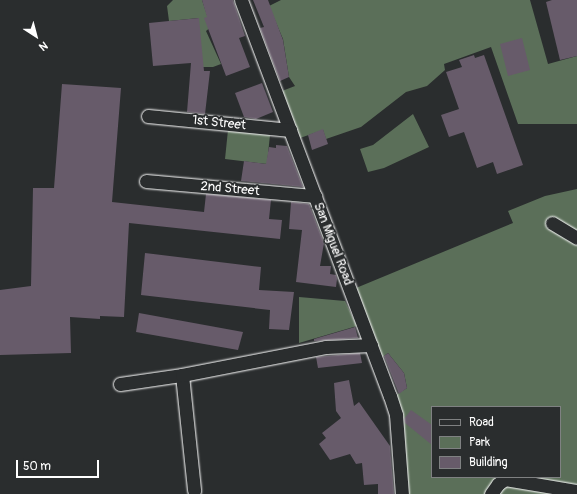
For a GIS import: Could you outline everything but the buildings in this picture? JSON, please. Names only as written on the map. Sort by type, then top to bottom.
[{"type":"street","name":"San Miguel Road","points":[[241,0],[396,415],[402,494]]},
{"type":"street","name":"1st Street","points":[[148,116],[290,130]]},
{"type":"street","name":"2nd Street","points":[[146,181],[315,196]]},
{"type":"street","points":[[552,223],[577,238]]},
{"type":"street","points":[[120,384],[182,375],[326,347],[371,345]]},
{"type":"street","points":[[182,375],[194,490]]},
{"type":"street","points":[[491,494],[498,484],[505,479],[545,490],[577,491]]},
{"type":"green space","points":[[173,0],[202,0],[211,27],[206,31],[221,64],[213,67],[191,67],[199,18],[169,21],[167,6]]},
{"type":"green space","points":[[281,0],[530,0],[548,64],[577,56],[577,124],[518,124],[491,47],[444,64],[445,70],[427,86],[406,92],[361,127],[326,139],[323,130],[300,138],[282,91],[295,86],[289,77],[283,39],[269,6]]},
{"type":"green space","points":[[413,114],[429,147],[384,168],[368,172],[360,149],[373,145]]},
{"type":"green space","points":[[228,130],[270,135],[267,164],[225,159]]},
{"type":"green space","points":[[577,189],[577,494],[406,494],[396,395],[407,388],[404,373],[388,353],[380,359],[356,288],[513,223],[508,211],[545,196]]},
{"type":"green space","points":[[299,297],[345,301],[357,326],[299,343]]}]
